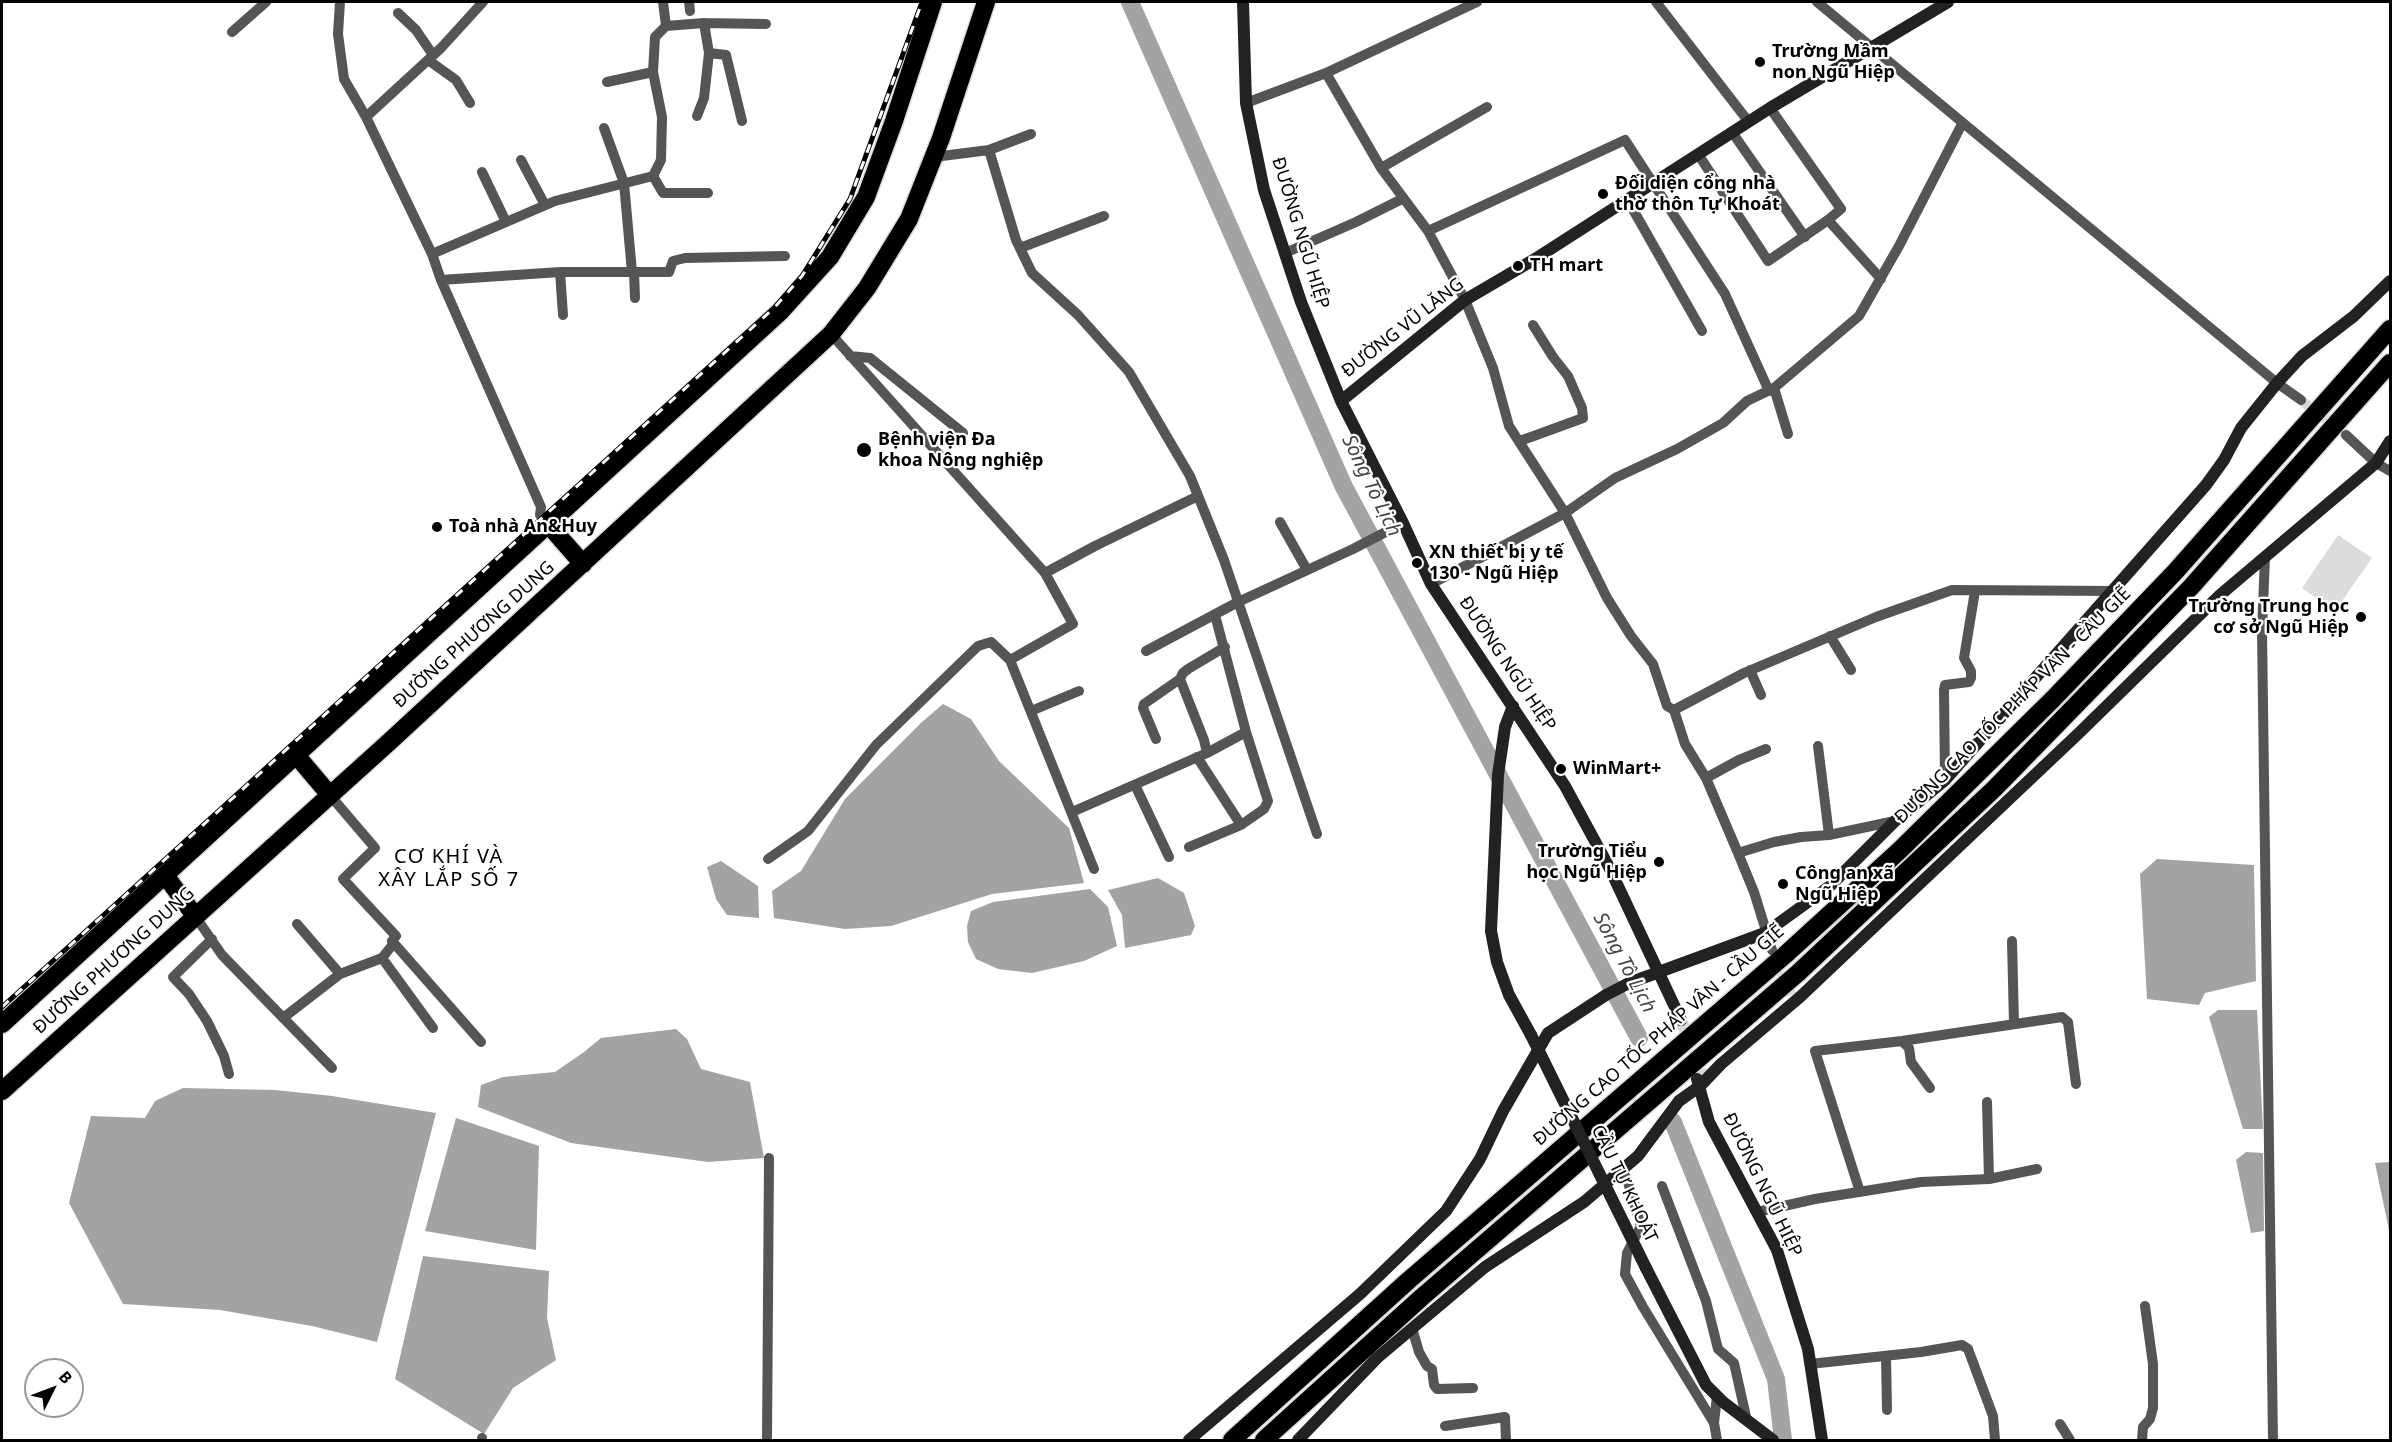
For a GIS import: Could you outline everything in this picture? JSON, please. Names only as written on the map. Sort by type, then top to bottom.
[{"type":"highway","name":"ĐƯỜNG PHƯƠNG DUNG","points":[[2,1024],[782,311],[830,257],[866,197],[933,2]]},
{"type":"highway","name":"ĐƯỜNG PHƯƠNG DUNG","points":[[2,1091],[388,743],[831,334],[867,288],[909,219],[934,157],[986,2]]},
{"type":"highway","name":"ĐƯỜNG CAO TỐC PHÁP VÂN - CẦU GIẼ","points":[[1232,1440],[1418,1272],[1785,955],[1900,850],[2054,699],[2175,572],[2391,329]]},
{"type":"highway","points":[[1264,1440],[1430,1290],[1798,973],[1986,797],[2191,586],[2391,363]]},
{"type":"highway","points":[[548,524],[583,564]]},
{"type":"highway","points":[[296,755],[329,794]]},
{"type":"highway","points":[[165,875],[195,916]]},
{"type":"street","points":[[232,32],[266,2]]},
{"type":"street","points":[[340,2],[338,34],[344,79],[366,117],[432,254],[441,280],[541,507],[540,515],[548,524]]},
{"type":"street","points":[[366,117],[431,57],[483,2]]},
{"type":"street","points":[[663,2],[666,26]]},
{"type":"street","name":"ĐƯỜNG NGŨ HIỆP","points":[[1243,2],[1246,103],[1264,190],[1301,302],[1341,401],[1397,526],[1431,584],[1565,786],[1610,867],[1648,947],[1678,1022]]},
{"type":"street","points":[[1246,103],[1326,73],[1477,2]]},
{"type":"street","points":[[1656,2],[1748,122]]},
{"type":"street","points":[[1817,2],[1962,124],[2277,383],[2301,400]]},
{"type":"street","name":"ĐƯỜNG VŨ LĂNG","points":[[1341,401],[1465,300],[1535,259],[1770,108],[1948,2]]},
{"type":"street","points":[[398,13],[416,30],[431,57],[456,80],[470,103]]},
{"type":"street","points":[[432,254],[545,205],[608,186],[653,176],[662,160],[662,117],[653,72],[655,37],[666,26],[704,23],[766,24]]},
{"type":"street","points":[[697,116],[704,98],[709,53],[704,23]]},
{"type":"street","points":[[709,53],[726,55],[742,121]]},
{"type":"street","points":[[607,82],[653,72]]},
{"type":"street","points":[[1326,73],[1381,168],[1402,200],[1428,231],[1465,300],[1493,368],[1509,426],[1565,513],[1607,597],[1631,636],[1653,664],[1667,706],[1674,710],[1685,744],[1706,778],[1738,853],[1754,892],[1772,950]]},
{"type":"street","points":[[1381,168],[1487,107]]},
{"type":"street","points":[[1698,154],[1768,261],[1805,237],[1840,209],[1770,108]]},
{"type":"street","points":[[1431,584],[1565,513],[1615,478],[1723,423],[1747,401],[1772,389],[1859,316],[1881,279],[1962,124]]},
{"type":"street","points":[[604,128],[624,183],[635,298]]},
{"type":"street","points":[[1732,132],[1805,237]]},
{"type":"street","points":[[934,157],[989,150],[1031,134]]},
{"type":"street","points":[[1428,231],[1625,140],[1725,294],[1772,389],[1788,434]]},
{"type":"street","points":[[989,150],[1020,248],[1032,273],[1078,315],[1129,372],[1190,476],[1224,560],[1317,834]]},
{"type":"street","points":[[521,160],[545,205]]},
{"type":"street","points":[[482,172],[507,222]]},
{"type":"street","points":[[653,176],[663,193],[708,193]]},
{"type":"street","points":[[1627,199],[1702,331]]},
{"type":"street","points":[[1285,253],[1402,200]]},
{"type":"street","points":[[1020,248],[1104,216]]},
{"type":"street","points":[[1828,220],[1881,279]]},
{"type":"street","points":[[441,280],[560,272],[669,272],[673,261],[685,258],[785,256]]},
{"type":"street","points":[[560,272],[563,315]]},
{"type":"street","points":[[1189,1440],[1360,1294],[1446,1211],[1480,1159],[1503,1111],[1548,1033],[1606,995],[1629,983],[1765,933],[1830,886],[1895,822],[1945,780],[2115,591],[2206,485],[2224,460],[2241,428],[2277,383],[2302,356],[2354,316],[2391,281]]},
{"type":"street","points":[[1520,441],[1583,418],[1582,408],[1568,376],[1533,325]]},
{"type":"street","points":[[831,334],[1045,573],[1073,624],[1010,660]]},
{"type":"street","points":[[850,356],[870,358],[963,433]]},
{"type":"street","points":[[2346,435],[2376,463],[2391,471]]},
{"type":"street","points":[[1298,1440],[1377,1358],[1485,1267],[1584,1202],[1638,1156],[1679,1101],[1700,1081],[2079,734],[2220,595],[2376,463],[2391,441]]},
{"type":"street","points":[[1045,573],[1198,496]]},
{"type":"street","points":[[1280,522],[1307,570]]},
{"type":"street","points":[[1146,651],[1238,602],[1397,526]]},
{"type":"street","points":[[2265,557],[2262,647],[2273,1440]]},
{"type":"street","points":[[1674,710],[1750,670],[1876,617],[1952,590],[2115,591]]},
{"type":"street","points":[[1945,780],[1944,690],[1946,685],[1969,682],[1971,678],[1971,671],[1964,658],[1975,591]]},
{"type":"street","points":[[1189,847],[1241,825],[1264,809],[1268,801],[1246,732],[1215,615]]},
{"type":"street","points":[[1830,636],[1851,670]]},
{"type":"street","points":[[768,859],[808,831],[876,745],[978,646],[991,642],[1010,660],[1094,869]]},
{"type":"street","points":[[1156,738],[1143,708],[1144,704],[1180,679],[1188,669],[1225,647]]},
{"type":"street","points":[[1750,670],[1761,695]]},
{"type":"street","points":[[1180,679],[1204,740],[1202,755],[1241,825]]},
{"type":"street","points":[[1031,711],[1079,691]]},
{"type":"street","name":"CẦU TỰ KHOÁT","points":[[1513,706],[1505,727],[1498,769],[1491,931],[1497,962],[1509,995],[1706,1384],[1761,1436],[1773,1440]]},
{"type":"street","points":[[1072,812],[1202,755],[1246,732]]},
{"type":"street","points":[[1818,746],[1829,835]]},
{"type":"street","points":[[1706,778],[1738,760],[1766,749]]},
{"type":"street","points":[[1135,784],[1169,857]]},
{"type":"street","points":[[329,794],[375,848],[343,879],[396,936],[392,941],[394,944],[481,1042]]},
{"type":"street","points":[[1738,853],[1774,842],[1829,835],[1895,822]]},
{"type":"street","points":[[195,916],[222,955],[332,1068]]},
{"type":"street","points":[[297,924],[340,974]]},
{"type":"street","points":[[212,939],[173,977],[189,994],[207,1021],[224,1056],[229,1074]]},
{"type":"street","points":[[2012,941],[2014,1024]]},
{"type":"street","points":[[283,1017],[340,974],[382,958],[394,944]]},
{"type":"street","points":[[382,958],[433,1029]]},
{"type":"street","points":[[1860,1192],[1815,1051],[1902,1041],[2062,1017],[2068,1022],[2076,1084]]},
{"type":"street","points":[[1902,1041],[1909,1048],[1911,1062],[1930,1088]]},
{"type":"street","name":"ĐƯỜNG NGŨ HIỆP","points":[[1700,1081],[1709,1122],[1777,1250],[1808,1349],[1822,1440]]},
{"type":"street","points":[[1987,1102],[1989,1179]]},
{"type":"street","points":[[766,1440],[770,1158]]},
{"type":"street","points":[[1621,1170],[1627,1179],[1641,1226],[1627,1253],[1625,1274],[1714,1423],[1718,1440]]},
{"type":"street","points":[[1757,1212],[1921,1182],[1989,1179],[2037,1170]]},
{"type":"street","points":[[1662,1186],[1706,1301],[1718,1349],[1734,1363],[1747,1421]]},
{"type":"street","points":[[2142,1440],[2143,1427],[2150,1419],[2152,1408],[2152,1364],[2145,1306]]},
{"type":"street","points":[[1412,1328],[1419,1352],[1427,1366],[1432,1369],[1434,1385],[1437,1389],[1473,1388]]},
{"type":"street","points":[[1810,1364],[1959,1345],[1966,1347],[1993,1416],[1995,1440]]},
{"type":"street","points":[[1886,1356],[1887,1410]]},
{"type":"street","points":[[1714,1423],[1717,1396]]},
{"type":"street","points":[[1445,1426],[1505,1417],[1506,1440]]},
{"type":"street","points":[[2060,1424],[2070,1440]]},
{"type":"shaded area","points":[[2338,535],[2372,558],[2335,611],[2302,588]]},
{"type":"shaded area","points":[[943,704],[971,719],[999,761],[1069,828],[1084,883],[992,894],[891,926],[845,929],[774,918],[772,891],[801,871],[845,799]]},
{"type":"shaded area","points":[[2157,859],[2254,865],[2256,981],[2205,993],[2199,1005],[2147,999],[2140,874]]},
{"type":"shaded area","points":[[721,861],[758,886],[759,918],[727,915],[716,899],[707,867]]},
{"type":"shaded area","points":[[1158,878],[1184,893],[1195,926],[1191,935],[1125,948],[1122,915],[1108,890]]},
{"type":"shaded area","points":[[1090,889],[1108,907],[1117,946],[1084,961],[1032,973],[998,969],[976,959],[968,942],[967,926],[971,911],[993,902]]},
{"type":"shaded area","points":[[2218,1010],[2257,1010],[2263,1129],[2243,1129],[2209,1017]]},
{"type":"shaded area","points":[[676,1029],[687,1039],[701,1069],[750,1082],[764,1158],[708,1162],[571,1143],[478,1107],[481,1085],[503,1077],[555,1072],[601,1038]]},
{"type":"shaded area","points":[[183,1088],[275,1090],[332,1096],[436,1113],[377,1342],[312,1326],[220,1310],[123,1304],[69,1203],[91,1116],[145,1118],[155,1101]]},
{"type":"shaded area","points":[[456,1118],[539,1146],[536,1250],[425,1231]]},
{"type":"shaded area","points":[[2246,1152],[2263,1153],[2264,1231],[2251,1233],[2236,1160]]},
{"type":"shaded area","points":[[2390,1162],[2390,1235],[2375,1163]]},
{"type":"shaded area","points":[[423,1256],[549,1271],[547,1318],[556,1360],[513,1388],[484,1434],[395,1379]]},
{"type":"waterway","name":"Sông Tô Lịch","points":[[1130,2],[1344,487],[1639,1038]]},
{"type":"waterway","name":"Sông Tô Lịch","points":[[1673,1122],[1776,1379],[1783,1440]]},
{"type":"tunnel","points":[[2301,400],[2346,435]]},
{"type":"tunnel","points":[[1776,958],[1792,995]]},
{"type":"tunnel","points":[[1681,1020],[1703,1076]]},
{"type":"railway","points":[[2,1007],[775,307],[802,276],[850,199],[922,2]]},
{"type":"place","name":"Trường Mầm non Ngũ Hiệp","points":[[1760,62]]},
{"type":"place","name":"Đối diện cổng nhà thờ thôn Tự Khoát","points":[[1603,194]]},
{"type":"place","name":"TH mart","points":[[1518,266]]},
{"type":"place","name":"Bệnh viện Đa khoa Nông nghiệp","points":[[864,450]]},
{"type":"place","name":"Toà nhà An&Huy","points":[[437,527]]},
{"type":"place","name":"XN thiết bị y tế 130 - Ngũ Hiệp","points":[[1417,563]]},
{"type":"place","name":"Trường Trung học cơ sở Ngũ Hiệp","points":[[2361,617]]},
{"type":"place","name":"WinMart+","points":[[1561,769]]},
{"type":"place","name":"Trường Tiểu học Ngũ Hiệp","points":[[1659,862]]},
{"type":"place","name":"Công an xã Ngũ Hiệp","points":[[1783,884]]},
{"type":"district","name":"CƠ KHÍ VÀ XÂY LẮP SỐ 7","points":[[449,868]]}]
